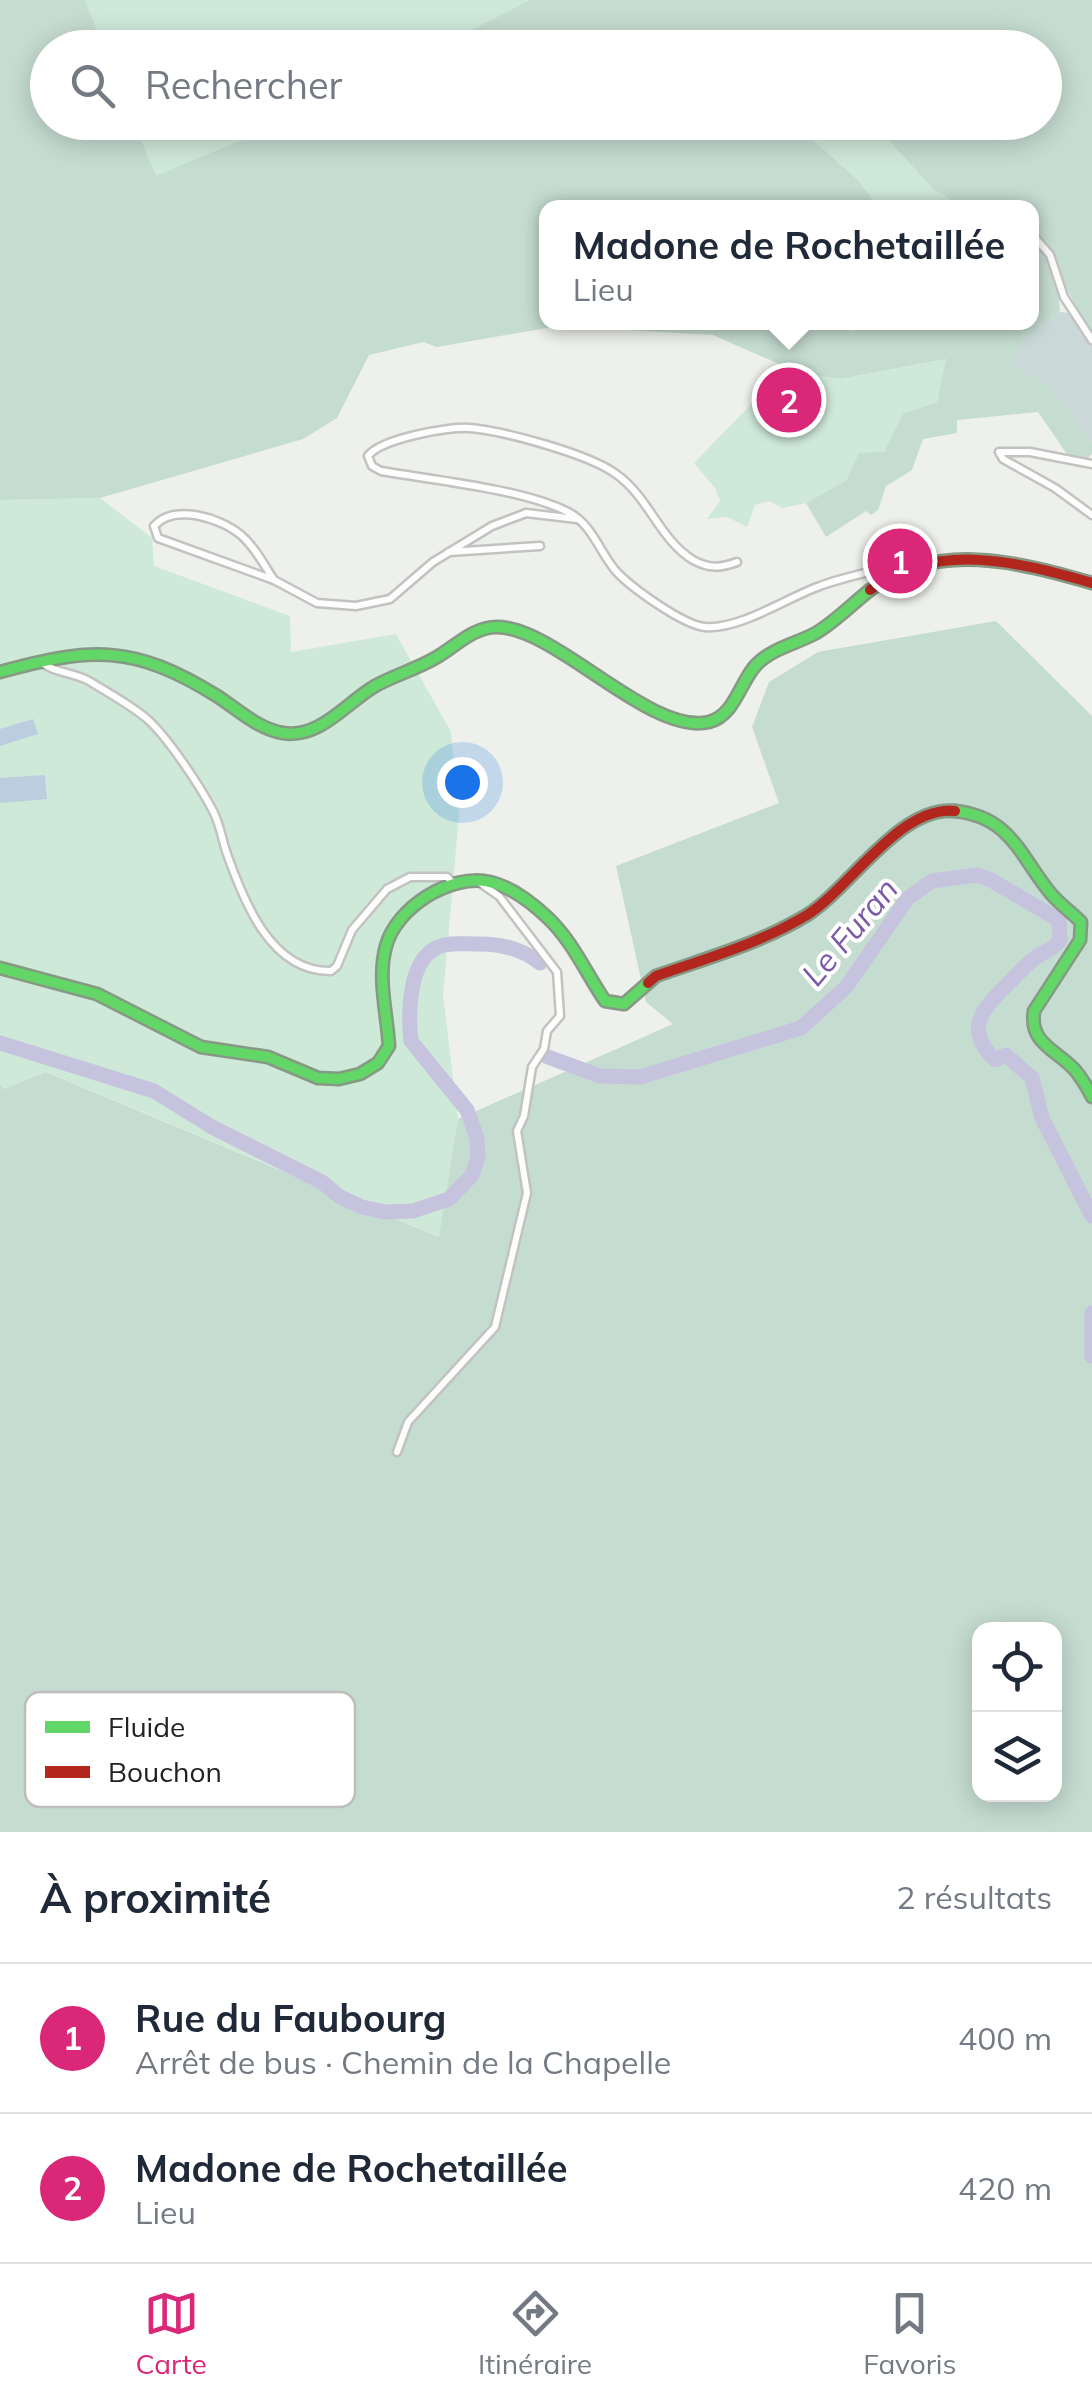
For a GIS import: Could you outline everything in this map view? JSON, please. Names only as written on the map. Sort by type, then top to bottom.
[{"type":"street","points":[[1039,242],[1050,255],[1064,297],[1092,340]]},
{"type":"street","points":[[738,562],[711,568],[695,561],[670,539],[638,492],[618,475],[583,456],[463,428],[392,441],[374,448],[368,456],[372,466],[381,471],[551,504],[578,519],[615,570],[634,587],[671,612],[706,628],[737,621],[820,585],[893,565],[905,570]]},
{"type":"street","points":[[1092,464],[1030,452],[1000,452],[1003,459],[1092,514]]},
{"type":"street","points":[[274,580],[240,535],[222,523],[178,514],[161,518],[154,526],[158,538],[274,580],[318,604],[356,606],[390,598],[448,552],[492,526],[526,513],[578,519]]},
{"type":"street","points":[[448,552],[540,546]]},
{"type":"street","points":[[0,672],[100,652],[178,672],[266,728],[298,735],[316,729],[372,687],[434,659],[466,635],[499,626],[570,656],[654,710],[702,724],[730,708],[747,676],[762,659],[818,631],[886,579],[905,570],[944,560],[973,558],[1092,583]]},
{"type":"street","points":[[40,662],[84,678],[147,719],[214,813],[227,854],[262,931],[289,960],[308,969],[331,971],[338,966],[352,930],[387,889],[410,877],[447,876],[456,885]]},
{"type":"street","points":[[0,968],[86,990],[193,1044],[272,1058],[321,1079],[350,1076],[380,1064],[389,1046],[382,970],[386,945],[396,921],[433,891],[474,880],[493,882],[547,917],[573,945],[605,1001],[624,1004],[656,976],[763,938],[808,914],[836,892],[873,852],[930,813],[974,813],[988,818],[1011,836],[1054,896],[1081,922],[1080,940],[1034,1011],[1031,1022],[1040,1043],[1074,1069],[1092,1097]]},
{"type":"street","points":[[397,1452],[408,1422],[495,1327],[527,1192],[518,1132],[532,1067],[542,1052],[547,1031],[560,1016],[557,972],[492,888],[474,880]]},
{"type":"green space","points":[[0,0],[85,0],[97,30],[30,30],[30,140],[141,140],[156,176],[242,140],[813,140],[858,180],[873,200],[539,200],[539,329],[437,347],[423,342],[369,355],[337,418],[303,439],[100,498],[0,500]]},
{"type":"green space","points":[[85,0],[530,0],[472,30],[97,30]]},
{"type":"green space","points":[[530,0],[1092,0],[1092,335],[1062,280],[1058,284],[1060,312],[1039,328],[1039,200],[951,200],[933,189],[888,140],[1062,140],[1062,30],[471,30]]},
{"type":"green space","points":[[141,140],[242,140],[156,177]]},
{"type":"green space","points":[[813,140],[888,140],[933,189],[951,200],[873,200],[858,180]]},
{"type":"green space","points":[[627,330],[1037,330],[1023,341],[1048,384],[1092,442],[1092,454],[1087,459],[1067,454],[1038,412],[957,420],[957,433],[923,439],[912,470],[886,486],[878,510],[871,515],[866,511],[826,537],[806,503],[847,480],[859,453],[884,452],[903,414],[937,402],[946,359],[840,379],[797,372],[713,335]]},
{"type":"green space","points":[[947,359],[937,402],[904,414],[884,452],[847,480],[806,503],[783,508],[769,501],[755,505],[747,527],[727,517],[707,519],[720,501],[715,488],[694,463],[757,398],[797,372],[840,379]]},
{"type":"green space","points":[[100,498],[152,538],[154,566],[290,616],[291,652],[396,634],[451,732],[459,816],[443,995],[458,1119],[440,1237],[47,1072],[4,1089],[0,1085],[0,500]]},
{"type":"green space","points":[[996,621],[1092,716],[1092,1832],[0,1832],[0,1085],[4,1089],[46,1072],[439,1237],[458,1119],[673,1024],[646,1002],[616,866],[779,803],[752,727],[769,682],[818,652]]},
{"type":"shaded area","points":[[1060,312],[1071,313],[1092,345],[1092,442],[1048,384],[1010,367],[1023,341]]},
{"type":"shaded area","points":[[33,719],[38,734],[0,746],[0,729]]},
{"type":"shaded area","points":[[45,775],[47,799],[0,803],[0,778]]},
{"type":"waterway","name":"Le Furan","points":[[548,1057],[600,1076],[640,1077],[801,1028],[846,987],[908,898],[932,881],[976,875],[1059,920],[1060,940],[1027,964],[996,996],[983,1013],[978,1030],[995,1060],[1006,1055],[1032,1078],[1042,1118],[1092,1216]]},
{"type":"waterway","name":"Le Furan","points":[[0,1043],[154,1091],[212,1127],[322,1182],[340,1197],[362,1207],[385,1212],[413,1211],[449,1199],[472,1175],[478,1157],[477,1138],[467,1110],[411,1041],[410,1004],[420,965],[436,948],[455,944],[509,947],[540,963]]},
{"type":"waterway","name":"Le Furan","points":[[1092,1313],[1092,1356]]},
{"type":"traffic: fast","points":[[0,672],[87,655],[136,659],[187,679],[265,727],[296,733],[321,725],[375,686],[429,661],[472,634],[497,627],[547,644],[659,713],[685,722],[709,722],[725,713],[762,659],[816,633],[870,590]]},
{"type":"traffic: fast","points":[[955,811],[990,821],[1002,830],[1052,895],[1081,922],[1080,940],[1034,1011],[1034,1022],[1039,1038],[1074,1069],[1092,1097]]},
{"type":"traffic: fast","points":[[0,968],[97,994],[201,1047],[268,1057],[318,1078],[339,1079],[360,1074],[378,1063],[389,1046],[382,970],[392,932],[427,896],[458,883],[498,884],[535,907],[565,937],[605,1001],[624,1004],[648,983]]},
{"type":"traffic: jam","points":[[870,590],[895,574],[950,560],[1007,563],[1092,583]]},
{"type":"traffic: jam","points":[[648,983],[656,976],[771,934],[807,915],[895,834],[935,813],[955,811]]},
{"type":"place","name":"Madone de Rochetaillée","points":[[789,400]]},
{"type":"place","name":"Rue du Faubourg","points":[[900,561]]}]
